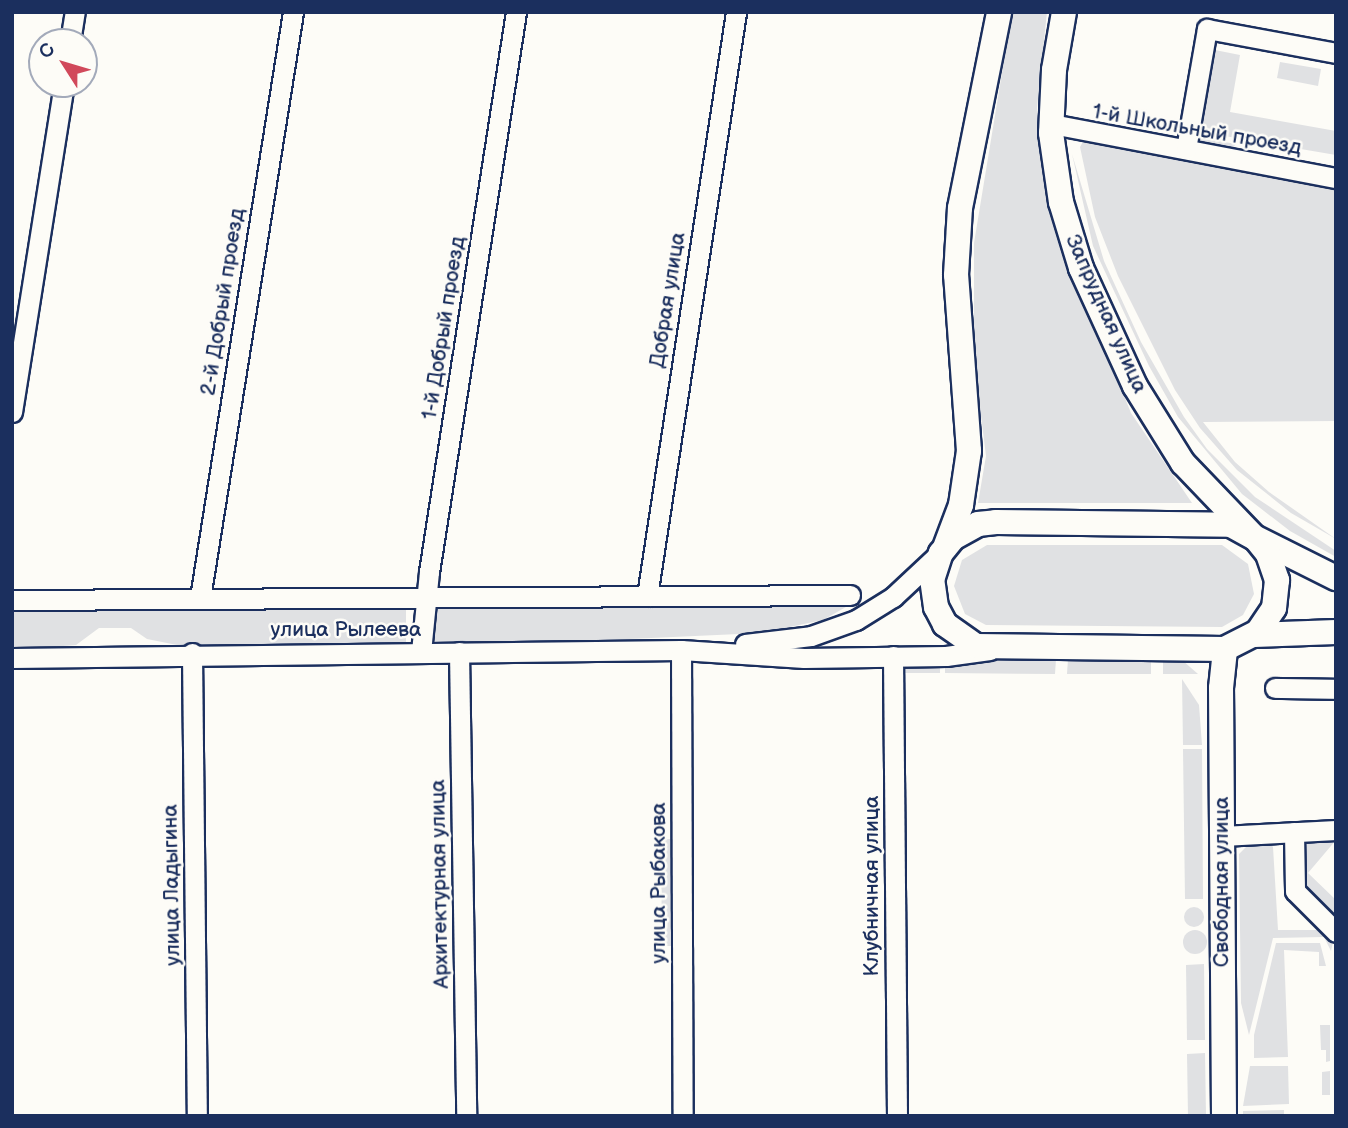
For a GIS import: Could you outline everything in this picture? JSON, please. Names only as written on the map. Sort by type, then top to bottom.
[{"type":"main road","points":[[999,12],[960,208],[957,286],[970,452],[961,505],[932,585],[940,616],[959,637],[997,649],[1225,649],[1254,635],[1336,632]]},
{"type":"main road","name":"Запрудная улица","points":[[1064,12],[1052,124],[1061,202],[1073,246],[1135,386],[1183,463],[1254,537]]},
{"type":"main road","points":[[944,549],[969,528],[996,522],[1222,524],[1336,578]]},
{"type":"main road","points":[[1254,537],[1272,562],[1277,587],[1269,617],[1254,635]]},
{"type":"main road","name":"Свободная улица","points":[[1224,1116],[1222,836],[1225,649]]},
{"type":"street","name":"2-й Добрый проезд","points":[[200,598],[293,12]]},
{"type":"street","name":"1-й Добрый проезд","points":[[421,652],[426,597],[516,12]]},
{"type":"street","name":"Добрая улица","points":[[647,596],[736,12]]},
{"type":"street","points":[[1186,149],[1208,21],[1336,52]]},
{"type":"street","points":[[12,412],[62,98]]},
{"type":"street","name":"1-й Школьный проезд","points":[[1052,124],[1073,132],[1186,149],[1336,178]]},
{"type":"street","name":"улица Рылеева","points":[[681,650],[811,636],[847,624],[883,604],[944,549]]},
{"type":"street","points":[[12,600],[850,595]]},
{"type":"street","name":"улица Рылеева","points":[[12,657],[192,653],[681,650],[771,655],[893,656],[997,649]]},
{"type":"street","name":"улица Рыбакова","points":[[681,650],[683,1116]]},
{"type":"street","name":"Архитектурная улица","points":[[458,652],[466,1116]]},
{"type":"street","name":"улица Ладыгина","points":[[192,653],[197,1116]]},
{"type":"street","name":"Клубничная улица","points":[[893,656],[897,1116]]},
{"type":"street","points":[[1275,688],[1336,689]]},
{"type":"street","points":[[1222,836],[1336,830]]},
{"type":"street","points":[[1294,832],[1295,891],[1336,932]]},
{"type":"shaded area","points":[[1012,12],[1047,12],[1037,108],[1053,219],[1131,413],[1192,503],[978,503],[986,456],[974,360],[974,243]]},
{"type":"shaded area","points":[[1215,50],[1240,55],[1230,112],[1336,131],[1336,155],[1201,132]]},
{"type":"shaded area","points":[[1280,62],[1321,69],[1318,86],[1277,78]]},
{"type":"shaded area","points":[[1196,137],[1236,144],[1230,151],[1197,145]]},
{"type":"shaded area","points":[[1084,140],[1336,182],[1336,421],[1203,422],[1235,462],[1269,492],[1336,539],[1291,513],[1237,470],[1200,428],[1175,390],[1118,276],[1095,217],[1080,147]]},
{"type":"shaded area","points":[[1072,154],[1104,261],[1141,342],[1184,417],[1207,449],[1255,497],[1336,551],[1336,557],[1290,531],[1242,494],[1178,417],[1149,366],[1093,246]]},
{"type":"shaded area","points":[[987,545],[1222,545],[1248,564],[1254,594],[1243,615],[1222,627],[986,625],[965,614],[954,586],[962,560]]},
{"type":"shaded area","points":[[853,603],[823,620],[761,633],[434,648],[434,607]]},
{"type":"shaded area","points":[[406,606],[406,647],[197,649],[147,639],[131,628],[99,628],[76,645],[12,650],[12,608]]},
{"type":"shaded area","points":[[904,659],[940,659],[940,673],[904,673]]},
{"type":"shaded area","points":[[945,659],[1056,659],[1055,674],[945,673]]},
{"type":"shaded area","points":[[1068,659],[1151,660],[1151,674],[1067,674]]},
{"type":"shaded area","points":[[1163,660],[1182,660],[1198,674],[1163,674]]},
{"type":"shaded area","points":[[1182,679],[1199,705],[1202,745],[1183,745]]},
{"type":"shaded area","points":[[1183,749],[1202,749],[1203,899],[1185,899]]},
{"type":"shaded area","points":[[661,839],[678,839],[677,946],[662,946]]},
{"type":"shaded area","points":[[1336,840],[1308,873],[1336,900],[1336,922],[1302,887],[1303,842]]},
{"type":"shaded area","points":[[1269,842],[1273,847],[1278,930],[1323,930],[1333,942],[1331,951],[1324,937],[1273,938],[1249,1035],[1241,1003],[1239,854],[1249,844]]},
{"type":"shaded area","points":[[1194,907],[1201,910],[1204,917],[1201,924],[1194,927],[1187,924],[1184,917],[1187,910]]},
{"type":"shaded area","points":[[1195,930],[1203,934],[1207,942],[1203,950],[1195,954],[1187,950],[1183,942],[1187,934]]},
{"type":"shaded area","points":[[1276,943],[1320,943],[1326,966],[1319,966],[1319,952],[1284,950],[1288,1057],[1254,1058],[1254,1035]]},
{"type":"shaded area","points":[[1204,964],[1205,1040],[1187,1040],[1186,965]]},
{"type":"shaded area","points":[[1320,1025],[1330,1025],[1330,1061],[1326,1062],[1326,1050],[1321,1050]]},
{"type":"shaded area","points":[[1205,1053],[1206,1116],[1188,1116],[1187,1054]]},
{"type":"shaded area","points":[[1250,1066],[1288,1066],[1289,1104],[1243,1106]]},
{"type":"shaded area","points":[[1330,1071],[1330,1095],[1322,1095],[1322,1072]]},
{"type":"shaded area","points":[[1284,1110],[1284,1116],[1243,1116],[1243,1111]]}]
